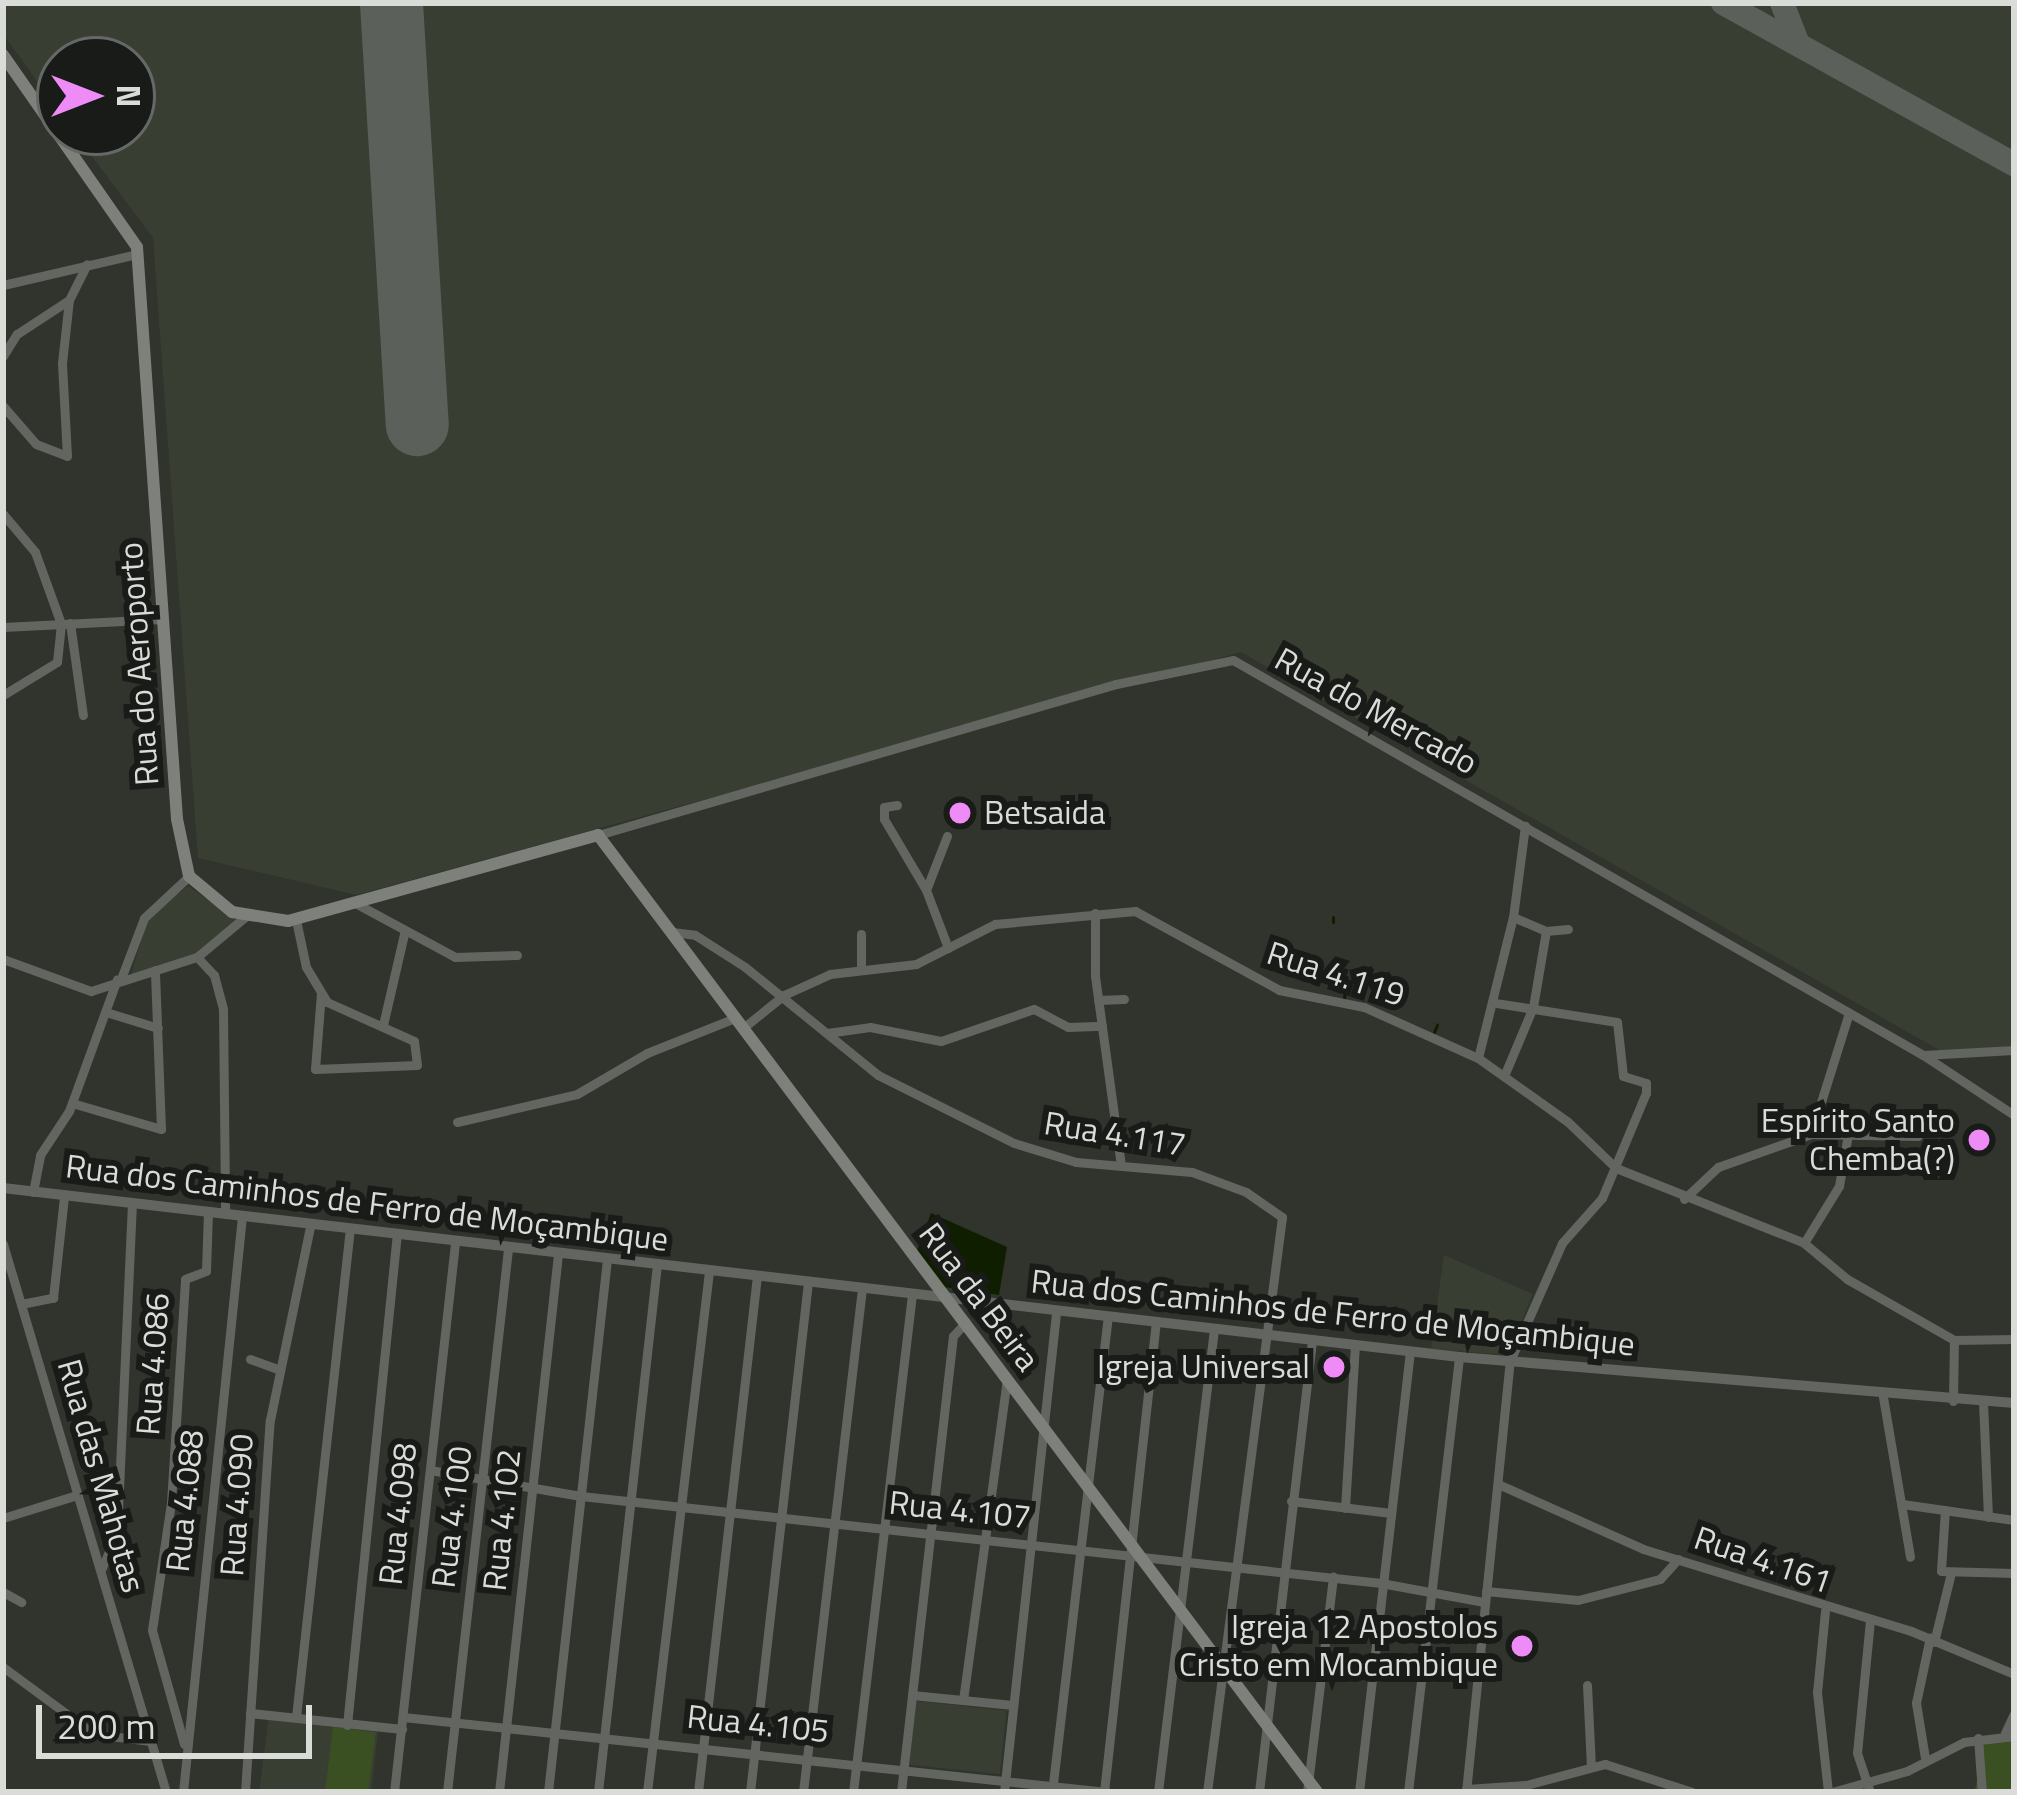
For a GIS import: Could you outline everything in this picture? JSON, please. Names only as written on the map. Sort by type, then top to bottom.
[{"type":"main road","name":"Rua do Aeroporto","points":[[4,60],[116,206],[137,254],[177,819],[190,876]]},
{"type":"main road","points":[[190,876],[245,917],[296,920],[598,835]]},
{"type":"main road","name":"Rua da Beira","points":[[598,835],[1136,1556],[1223,1665],[1307,1786],[1317,1792]]},
{"type":"street","points":[[3,285],[137,254]]},
{"type":"street","points":[[3,406],[36,444],[67,455],[69,300],[87,264]]},
{"type":"street","points":[[3,356],[17,334],[69,300]]},
{"type":"street","points":[[3,514],[35,552],[65,624],[83,715]]},
{"type":"street","points":[[3,627],[163,619]]},
{"type":"street","points":[[3,695],[56,662],[65,624]]},
{"type":"street","name":"Rua do Mercado","points":[[598,835],[1147,675],[1227,660],[1923,1055],[2014,1115]]},
{"type":"street","points":[[897,805],[884,807],[884,819],[926,890],[948,948]]},
{"type":"street","points":[[1478,1058],[1496,1003],[1514,916],[1525,826]]},
{"type":"street","points":[[926,890],[947,836]]},
{"type":"street","points":[[33,1192],[40,1155],[72,1103],[144,918],[190,876]]},
{"type":"street","points":[[357,904],[404,934],[459,958],[517,955]]},
{"type":"street","points":[[1095,913],[1099,1000],[1121,1165]]},
{"type":"street","name":"Rua 4.119","points":[[457,1122],[577,1094],[659,1047],[739,1023],[784,994],[861,965],[916,964],[995,924],[1095,913],[1145,914],[1279,990],[1364,1007],[1478,1058],[1616,1168],[1804,1243],[1847,1279],[1954,1340]]},
{"type":"street","points":[[1514,916],[1546,931],[1568,929]]},
{"type":"street","points":[[3,959],[80,991],[197,956],[245,917]]},
{"type":"street","points":[[296,920],[321,993],[315,1069],[417,1065],[414,1041],[383,1025],[342,1014],[321,993]]},
{"type":"street","points":[[1504,1076],[1533,1007],[1546,931]]},
{"type":"street","name":"Rua 4.117","points":[[672,932],[703,939],[784,994],[878,1075],[1014,1143],[1076,1162],[1192,1172],[1278,1212],[1284,1224],[1262,1335]]},
{"type":"street","points":[[383,1025],[404,934]]},
{"type":"street","points":[[860,934],[861,965]]},
{"type":"street","points":[[197,956],[214,975],[223,1009],[225,1214]]},
{"type":"street","points":[[72,1103],[159,1131],[155,970]]},
{"type":"street","points":[[1099,1000],[1124,999]]},
{"type":"street","points":[[1496,1003],[1617,1022],[1624,1076],[1646,1083],[1616,1168],[1562,1243],[1510,1361],[1466,1791],[1540,1781],[1592,1766],[1620,1765],[1692,1792]]},
{"type":"street","points":[[826,1033],[870,1027],[941,1041],[1034,1009],[1068,1027],[1102,1026]]},
{"type":"street","points":[[109,1013],[158,1028]]},
{"type":"street","points":[[1811,1134],[1849,1013]]},
{"type":"street","points":[[1923,1055],[2014,1050]]},
{"type":"street","points":[[1684,1199],[1718,1167],[1811,1134],[1918,1136]]},
{"type":"street","points":[[1804,1243],[1839,1186],[1848,1134]]},
{"type":"street","name":"Rua dos Caminhos de Ferro de Moçambique","points":[[3,1188],[1410,1352],[1882,1397],[2014,1403]]},
{"type":"street","points":[[3,1294],[19,1299],[53,1298],[64,1196]]},
{"type":"street","points":[[101,1570],[117,1533],[132,1203]]},
{"type":"street","name":"Rua 4.086","points":[[184,1744],[152,1630],[171,1503],[185,1279],[206,1270],[208,1211]]},
{"type":"street","name":"Rua 4.088","points":[[183,1792],[184,1744],[242,1216]]},
{"type":"street","name":"Rua 4.090","points":[[245,1792],[278,1369],[310,1226]]},
{"type":"street","points":[[296,1717],[350,1231]]},
{"type":"street","points":[[346,1725],[397,1236]]},
{"type":"street","name":"Rua 4.098","points":[[394,1792],[455,1243]]},
{"type":"street","name":"Rua das Mahotas","points":[[3,1244],[166,1792]]},
{"type":"street","name":"Rua 4.100","points":[[447,1792],[508,1249]]},
{"type":"street","name":"Rua 4.102","points":[[499,1792],[559,1254]]},
{"type":"street","points":[[548,1792],[607,1259]]},
{"type":"street","points":[[598,1792],[657,1264]]},
{"type":"street","points":[[647,1792],[709,1271]]},
{"type":"street","points":[[698,1792],[757,1276]]},
{"type":"street","points":[[750,1792],[808,1282]]},
{"type":"street","points":[[802,1792],[862,1288]]},
{"type":"street","points":[[853,1792],[912,1294]]},
{"type":"street","points":[[1004,1786],[1056,1310]]},
{"type":"street","points":[[1052,1789],[1108,1317]]},
{"type":"street","points":[[901,1792],[953,1336],[965,1322]]},
{"type":"street","points":[[1105,1792],[1136,1556],[1156,1323]]},
{"type":"street","points":[[1158,1792],[1214,1329]]},
{"type":"street","points":[[1207,1792],[1262,1335]]},
{"type":"street","points":[[1259,1792],[1312,1339]]},
{"type":"street","points":[[1953,1401],[1954,1340],[2014,1339]]},
{"type":"street","points":[[1345,1508],[1355,1345]]},
{"type":"street","points":[[1359,1792],[1410,1352]]},
{"type":"street","points":[[1408,1792],[1459,1357]]},
{"type":"street","points":[[250,1359],[278,1369]]},
{"type":"street","points":[[963,1700],[1007,1378]]},
{"type":"street","points":[[1882,1397],[1910,1557]]},
{"type":"street","points":[[1983,1402],[1988,1517]]},
{"type":"street","name":"Rua 4.107","points":[[430,1470],[581,1496],[1381,1582],[1432,1593],[1578,1600],[1660,1579],[1678,1559]]},
{"type":"street","name":"Rua 4.161","points":[[1498,1484],[1678,1559],[1826,1611],[1932,1640],[2014,1674]]},
{"type":"street","points":[[3,1518],[77,1495]]},
{"type":"street","points":[[1291,1501],[1390,1514]]},
{"type":"street","points":[[1902,1504],[2014,1520]]},
{"type":"street","points":[[1946,1510],[1941,1569],[2014,1574]]},
{"type":"street","points":[[1925,1758],[1916,1703],[1951,1573]]},
{"type":"street","points":[[1307,1786],[1333,1577]]},
{"type":"street","points":[[3,1592],[21,1602]]},
{"type":"street","points":[[1826,1611],[1817,1692],[1830,1792],[1862,1779],[1907,1771],[1925,1758],[1978,1738],[2009,1735],[2014,1714]]},
{"type":"street","points":[[1870,1620],[1857,1753],[1870,1792]]},
{"type":"street","points":[[3,1667],[94,1734],[152,1741]]},
{"type":"street","points":[[1587,1685],[1592,1766]]},
{"type":"street","points":[[912,1695],[1012,1705]]},
{"type":"street","name":"Rua 4.105","points":[[250,1713],[346,1725],[455,1718],[954,1774],[1004,1786],[1105,1792]]},
{"type":"street","points":[[1978,1738],[1982,1792]]},
{"type":"street","points":[[952,1792],[954,1774]]},
{"type":"street","points":[[1540,1781],[1554,1792]]},
{"type":"shaded area","points":[[3,3],[2014,3],[2014,1046],[1941,1051],[1241,652],[356,895],[198,858],[153,238],[92,156],[156,156],[156,36],[36,36],[36,80],[3,34]]},
{"type":"shaded area","points":[[188,886],[237,920],[195,957],[131,974],[148,917]]},
{"type":"shaded area","points":[[931,1213],[1007,1247],[999,1295],[943,1287],[917,1251]]},
{"type":"shaded area","points":[[1444,1255],[1533,1294],[1508,1355],[1431,1349]]},
{"type":"shaded area","points":[[916,1701],[1007,1711],[1000,1774],[909,1765]]},
{"type":"shaded area","points":[[269,1715],[379,1724],[371,1792],[259,1792]]},
{"type":"shaded area","points":[[333,1727],[376,1732],[368,1792],[325,1792]]},
{"type":"shaded area","points":[[2014,1740],[2014,1792],[1975,1792],[1982,1745]]},
{"type":"waterway","points":[[1333,917],[1333,922]]},
{"type":"waterway","points":[[1344,1001],[1345,987]]},
{"type":"waterway","points":[[1434,1032],[1437,1025]]},
{"type":"taxiway","points":[[1723,3],[2014,164]]},
{"type":"taxiway","points":[[1782,3],[1798,44]]},
{"type":"runway","points":[[391,3],[417,424]]},
{"type":"place","name":"Betsaida","points":[[960,813]]},
{"type":"place","name":"Espírito Santo Chemba(?)","points":[[1979,1140]]},
{"type":"place","name":"Igreja Universal","points":[[1334,1367]]},
{"type":"place","name":"Igreja 12 Apostolos Cristo em Mocambique","points":[[1522,1646]]}]
